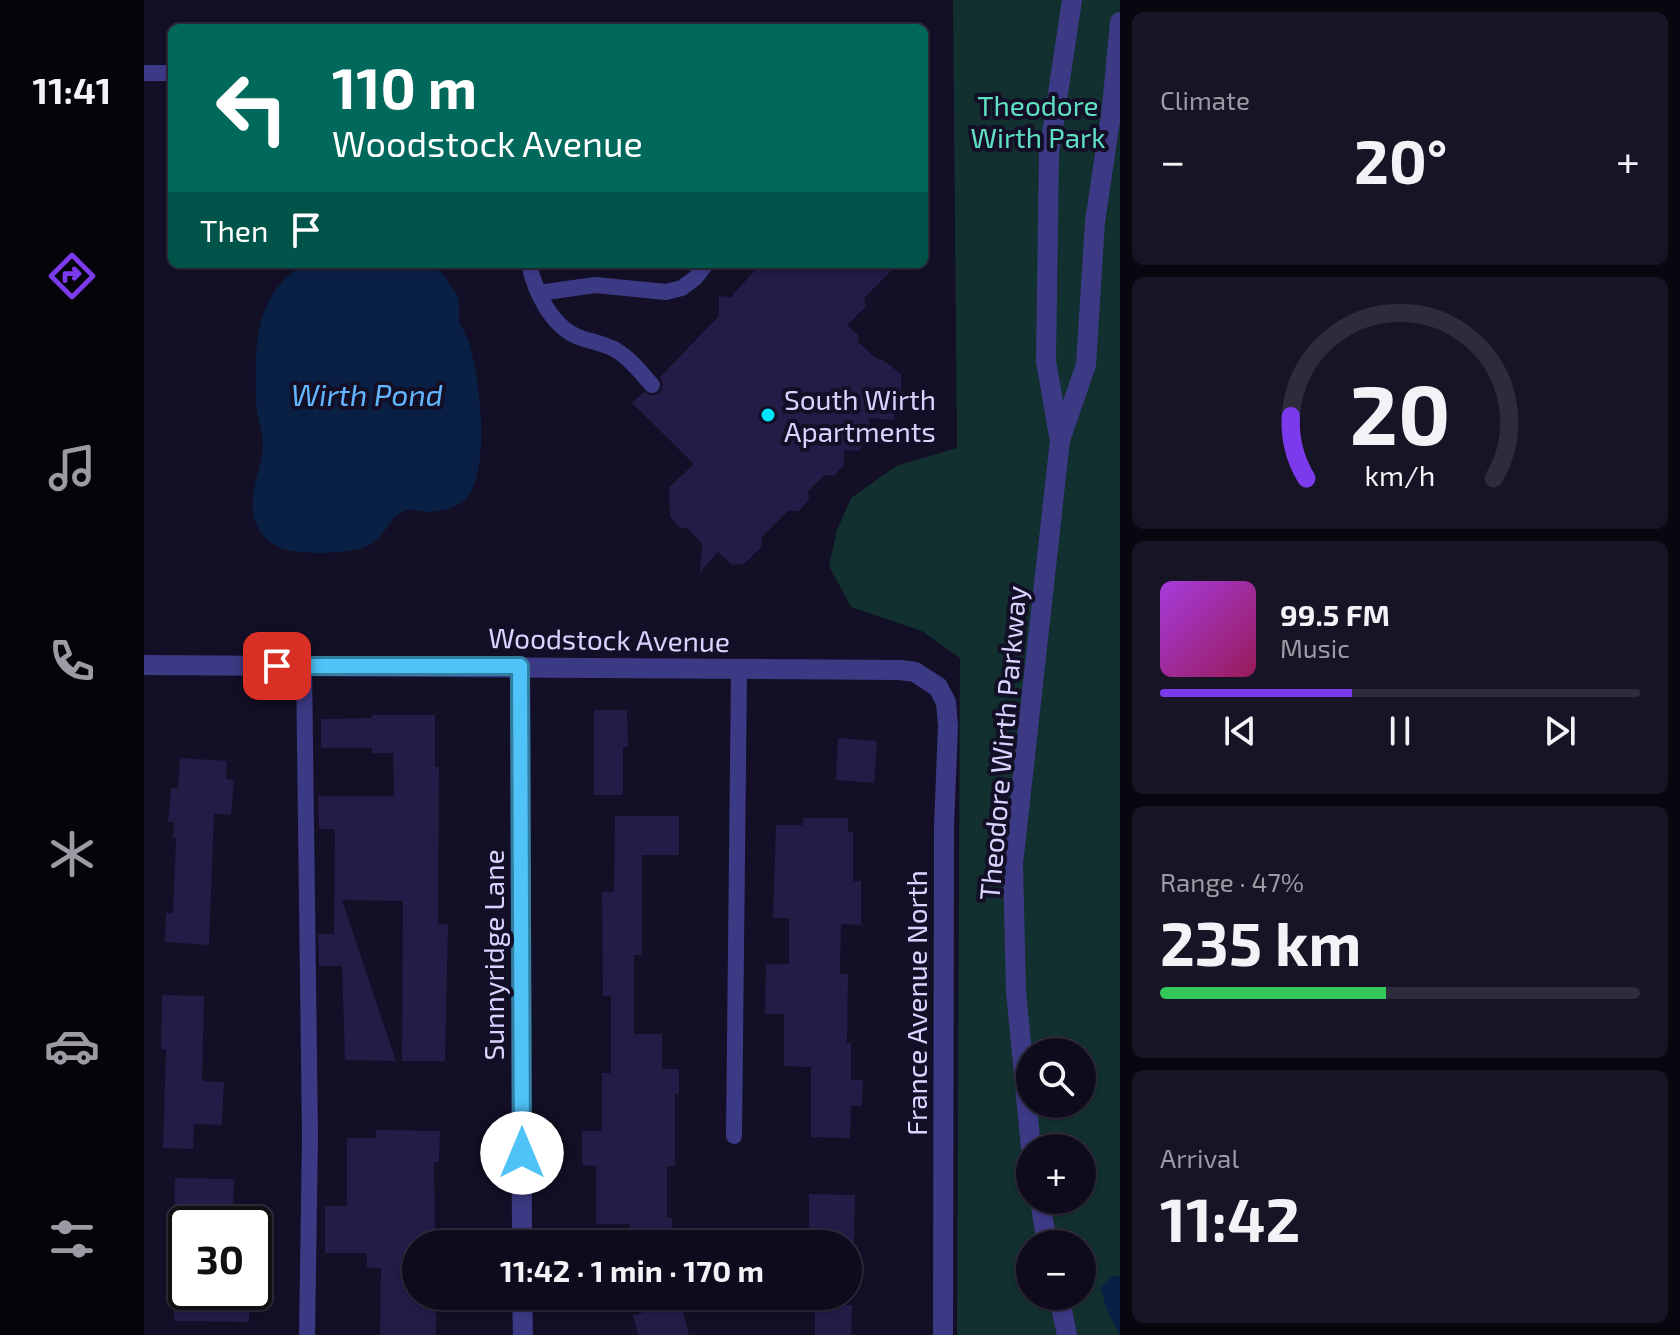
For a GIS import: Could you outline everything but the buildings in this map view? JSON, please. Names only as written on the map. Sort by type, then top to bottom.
[{"type":"street","name":"Theodore Wirth Parkway","points":[[1060,440],[1046,361],[1047,216],[1049,153],[1072,0]]},
{"type":"street","name":"Theodore Wirth Parkway","points":[[1030,1134],[1016,991],[1013,864],[1060,440],[1086,365],[1095,222],[1112,107],[1120,22]]},
{"type":"street","name":"Woodstock Avenue","points":[[144,665],[900,670],[915,672],[927,679]]},
{"type":"street","name":"Sunnyridge Lane","points":[[520,666],[522,1230]]},
{"type":"street","name":"France Avenue North","points":[[927,679],[938,687],[946,702],[948,726],[944,826],[943,1335]]},
{"type":"street","points":[[522,1310],[523,1335]]},
{"type":"street","points":[[1062,1310],[1067,1335]]},
{"type":"lane","points":[[144,73],[168,73]]},
{"type":"lane","points":[[530,268],[549,313],[560,326],[577,337],[617,350],[652,385]]},
{"type":"lane","points":[[539,293],[595,285],[614,285],[641,292],[666,292],[682,288],[703,268]]},
{"type":"lane","points":[[304,666],[310,1137],[307,1335]]},
{"type":"lane","points":[[734,1136],[739,669]]},
{"type":"green space","name":"Theodore Wirth Park","points":[[953,0],[1120,0],[1120,1335],[957,1335],[960,658],[922,631],[851,607],[829,566],[837,530],[851,498],[896,466],[957,448]]},
{"type":"water","name":"Wirth Pond","points":[[298,268],[438,268],[458,297],[460,323],[472,355],[479,398],[479,468],[465,500],[440,511],[402,512],[373,543],[355,550],[293,551],[280,548],[262,534],[253,511],[263,448],[256,400],[257,342],[266,307],[287,277]]},
{"type":"water","points":[[1112,1276],[1120,1276],[1120,1335],[1100,1288]]},
{"type":"place","name":"South Wirth Apartments","points":[[768,415]]},
{"type":"route","points":[[277,666],[520,666],[522,1153]]}]
